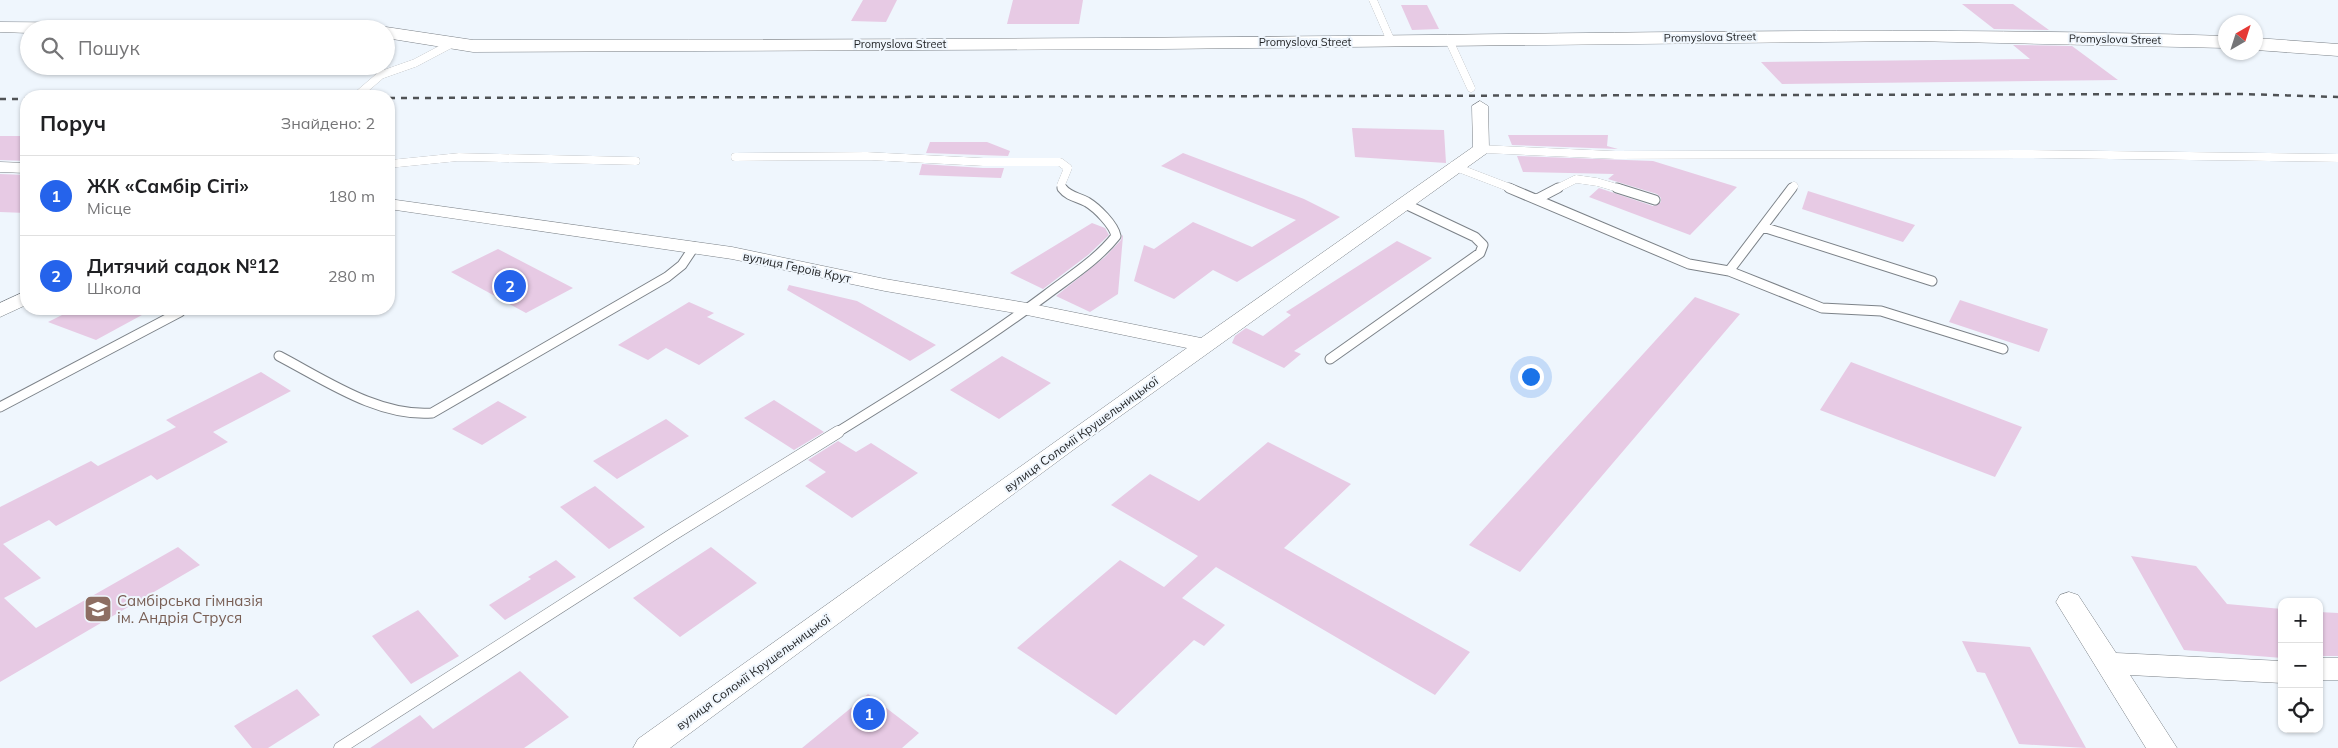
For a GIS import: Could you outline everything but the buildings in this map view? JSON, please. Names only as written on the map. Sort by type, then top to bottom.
[{"type":"street","points":[[0,27],[20,27]]},
{"type":"street","name":"Promyslova Street","points":[[395,34],[473,46],[1391,41],[1822,36],[2122,38],[2218,42]]},
{"type":"street","points":[[2263,45],[2338,50]]},
{"type":"street","points":[[1476,97],[1481,148]]},
{"type":"street","name":"вулиця Соломії Крушельницької","points":[[648,748],[1203,345],[1332,256],[1453,166],[1481,148]]},
{"type":"street","points":[[0,167],[20,168]]},
{"type":"street","name":"вулиця Героїв Крут","points":[[395,205],[694,247],[1203,345]]},
{"type":"street","points":[[0,311],[20,300]]},
{"type":"street","points":[[2069,602],[2162,748]]},
{"type":"street","points":[[2108,663],[2278,672]]},
{"type":"street","points":[[2323,669],[2338,669]]},
{"type":"lane","points":[[1373,0],[1391,41]]},
{"type":"lane","points":[[1449,40],[1476,97]]},
{"type":"lane","points":[[395,70],[415,63],[451,44]]},
{"type":"lane","points":[[364,90],[381,75]]},
{"type":"lane","points":[[1481,148],[1538,154],[1620,156],[1911,154],[2338,158]]},
{"type":"lane","points":[[340,748],[672,535],[934,372],[1027,310],[1103,252],[1116,236],[1116,230],[1100,212],[1088,202],[1063,190],[1061,184],[1068,168],[1060,162],[983,162],[867,156],[734,157]]},
{"type":"lane","points":[[395,163],[459,157],[636,161]]},
{"type":"lane","points":[[1453,166],[1538,199],[1689,264],[1729,271],[1822,308],[1881,311],[2004,349]]},
{"type":"lane","points":[[1538,199],[1576,179],[1597,182],[1655,200]]},
{"type":"lane","points":[[1729,271],[1794,186]]},
{"type":"lane","points":[[1330,360],[1480,253],[1483,245],[1475,237],[1403,203]]},
{"type":"lane","points":[[1763,227],[1932,281]]},
{"type":"lane","points":[[279,356],[353,393],[404,413],[423,415],[432,413],[667,277],[682,265],[694,247]]},
{"type":"lane","points":[[0,406],[174,315]]},
{"type":"railway","points":[[395,98],[2241,94],[2338,97]]},
{"type":"railway","points":[[0,99],[20,99]]},
{"type":"place","name":"Дитячий садок №12","points":[[510,286]]},
{"type":"place","name":"Самбірська гімназія ім. Андрія Струся","points":[[98,609]]},
{"type":"place","name":"ЖК «Самбір Сіті»","points":[[869,714]]}]
